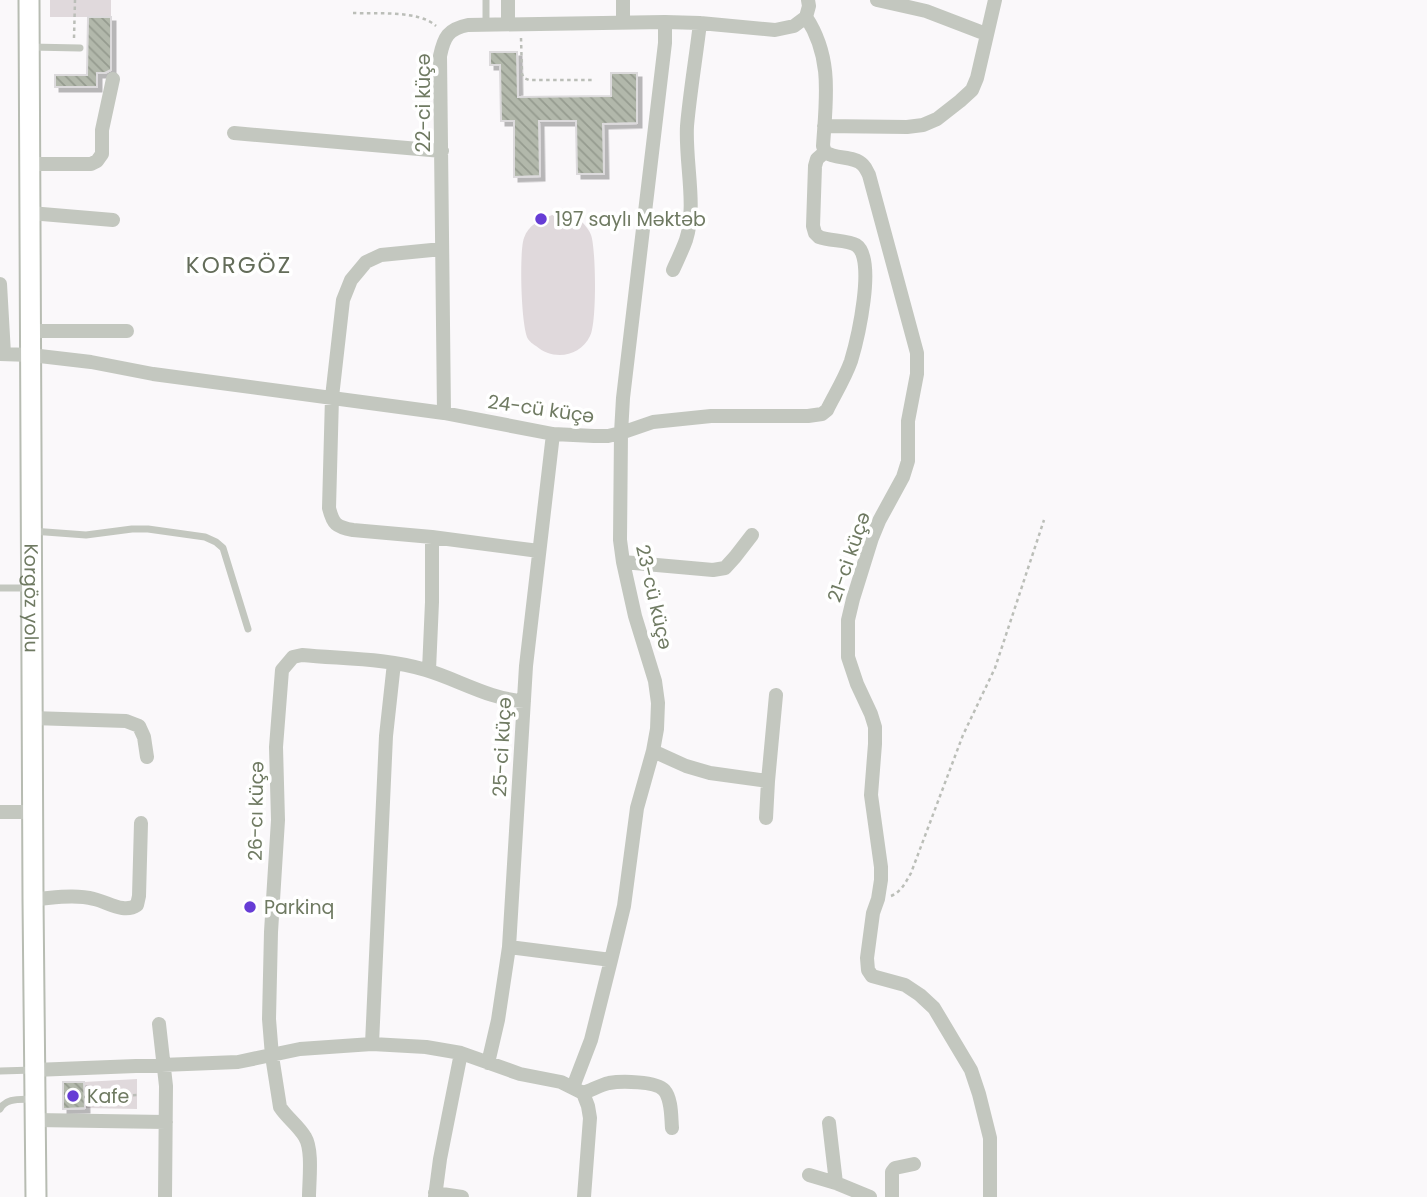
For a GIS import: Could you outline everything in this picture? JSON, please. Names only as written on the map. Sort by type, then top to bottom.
[{"type":"main road","name":"Korgöz yolu","points":[[29,0],[36,1197]]},
{"type":"street","points":[[508,0],[515,24]]},
{"type":"street","points":[[622,22],[623,0]]},
{"type":"street","points":[[808,0],[806,17],[817,33],[826,79],[825,152]]},
{"type":"street","points":[[877,0],[926,11],[986,34]]},
{"type":"street","points":[[824,126],[907,127],[923,125],[937,118],[972,90],[978,78],[995,0]]},
{"type":"street","name":"22-ci küçə","points":[[444,413],[440,56],[447,36],[456,28],[486,24],[665,22],[775,30],[794,26],[806,17]]},
{"type":"street","name":"23-cü küçə","points":[[578,1090],[624,906],[636,808],[657,729],[655,681],[635,616],[620,540],[621,433],[665,22]]},
{"type":"street","points":[[673,270],[686,240],[688,228],[690,206],[687,126],[700,23]]},
{"type":"street","points":[[30,164],[91,164],[97,161],[102,154],[103,122],[113,79]]},
{"type":"street","points":[[234,133],[442,150]]},
{"type":"street","name":"24-cü küçə","points":[[2,354],[91,362],[153,374],[444,413],[553,433],[594,436],[621,433],[653,422],[710,415],[821,414],[827,410],[850,362],[862,318],[865,286],[861,251],[855,244],[819,237],[815,233],[814,166],[825,152]]},
{"type":"street","name":"21-ci küçə","points":[[825,152],[833,157],[862,163],[869,175],[917,353],[917,374],[908,421],[908,461],[903,477],[872,538],[848,620],[848,657],[875,727],[871,795],[881,867],[867,958],[868,970],[872,976],[905,985],[920,995],[934,1009],[971,1070],[990,1138],[990,1197]]},
{"type":"street","points":[[30,213],[113,220]]},
{"type":"street","points":[[442,250],[381,254],[366,262],[351,280],[343,300],[332,397],[329,508],[334,524],[353,530],[539,551]]},
{"type":"street","points":[[0,284],[2,354]]},
{"type":"street","points":[[31,331],[127,331]]},
{"type":"street","name":"25-ci küçə","points":[[488,1063],[498,1020],[509,947],[526,666],[553,433]]},
{"type":"street","points":[[623,562],[713,570],[724,568],[751,535]]},
{"type":"street","points":[[429,670],[432,537]]},
{"type":"street","name":"26-cı küçə","points":[[309,1197],[308,1142],[281,1107],[269,1019],[278,820],[276,747],[282,670],[293,657],[302,655],[394,663],[429,670],[503,698],[524,701]]},
{"type":"street","points":[[372,1044],[386,736],[394,663]]},
{"type":"street","points":[[766,818],[776,695]]},
{"type":"street","points":[[32,718],[126,721],[139,726],[145,737],[147,757]]},
{"type":"street","points":[[653,751],[685,766],[710,773],[768,781]]},
{"type":"street","points":[[0,812],[32,812]]},
{"type":"street","points":[[33,899],[93,898],[125,909],[137,905],[141,823]]},
{"type":"street","points":[[509,947],[611,960]]},
{"type":"street","points":[[159,1024],[166,1122],[165,1197]]},
{"type":"street","points":[[34,1070],[238,1062],[300,1049],[372,1044],[426,1047],[461,1053],[520,1074],[561,1082],[578,1090],[588,1106],[590,1118],[584,1197]]},
{"type":"street","points":[[461,1053],[435,1195],[462,1197]]},
{"type":"street","points":[[578,1090],[612,1082],[657,1085],[669,1098],[672,1128]]},
{"type":"street","points":[[35,1120],[166,1122]]},
{"type":"street","points":[[829,1124],[836,1183]]},
{"type":"street","points":[[892,1197],[892,1172],[895,1168],[914,1164]]},
{"type":"street","points":[[809,1175],[870,1197]]},
{"type":"lane","points":[[486,0],[486,24]]},
{"type":"lane","points":[[30,47],[77,48]]},
{"type":"lane","points":[[31,531],[86,535],[148,529],[205,537],[223,548],[248,629]]},
{"type":"lane","points":[[0,588],[31,588]]},
{"type":"lane","points":[[0,1071],[34,1070]]},
{"type":"lane","points":[[0,1109],[7,1101],[35,1099]]},
{"type":"path","points":[[75,0],[77,48]]},
{"type":"path","points":[[353,13],[413,16],[431,21],[447,36]]},
{"type":"path","points":[[515,24],[524,78],[592,80]]},
{"type":"path","points":[[878,899],[896,894],[911,873],[963,735],[995,668],[1044,520]]},
{"type":"path","points":[[84,1097],[137,1095]]},
{"type":"shaded area","points":[[50,0],[111,0],[111,17],[50,17]]},
{"type":"shaded area","points":[[552,215],[579,219],[590,233],[594,255],[595,302],[590,336],[580,349],[558,355],[543,351],[528,339],[522,305],[524,238],[531,226]]},
{"type":"shaded area","points":[[137,1079],[137,1109],[85,1108],[84,1082]]},
{"type":"building","points":[[88,17],[111,17],[111,70],[97,73],[97,87],[55,87],[55,75],[87,75]]},
{"type":"building","points":[[490,52],[517,52],[518,97],[611,96],[611,73],[637,73],[637,123],[603,124],[604,174],[577,174],[576,121],[539,121],[540,176],[514,177],[514,121],[501,121],[500,65],[490,65]]},
{"type":"building","points":[[63,1082],[84,1082],[85,1108],[63,1109]]},
{"type":"place","name":"197 saylı Məktəb","points":[[541,219]]},
{"type":"place","name":"Parkinq","points":[[250,907]]},
{"type":"place","name":"Kafe","points":[[73,1096]]},
{"type":"district","name":"KORGÖZ","points":[[239,265]]}]
